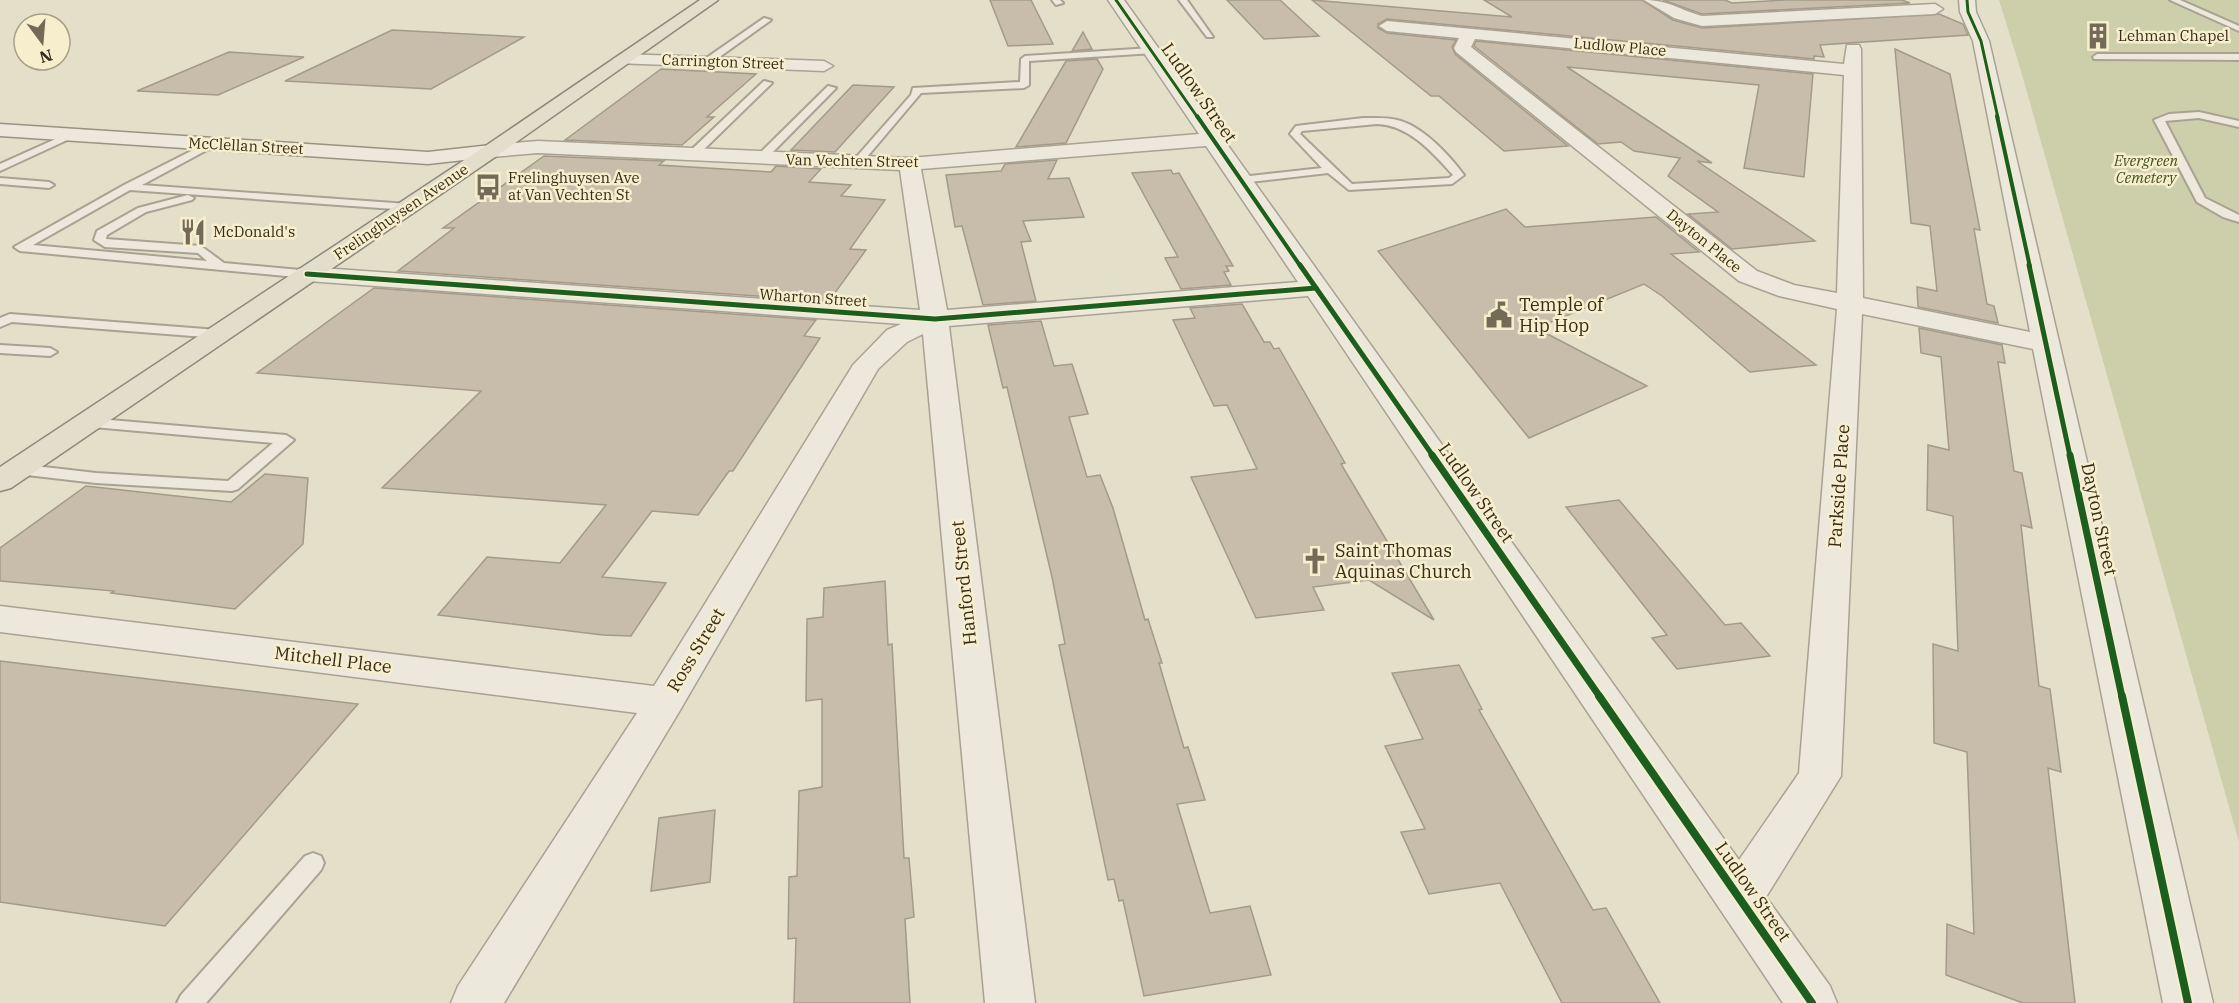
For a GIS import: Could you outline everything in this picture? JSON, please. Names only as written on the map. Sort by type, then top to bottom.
[{"type":"main road","name":"Frelinghuysen Avenue","points":[[9,475],[491,151],[710,0]]},
{"type":"street","name":"Ludlow Street","points":[[1116,0],[1812,1003]]},
{"type":"street","points":[[1652,0],[1691,19],[1714,21],[1959,14]]},
{"type":"street","points":[[1913,0],[1959,14]]},
{"type":"street","name":"Dayton Street","points":[[1959,14],[2046,343],[2188,1003]]},
{"type":"street","name":"Ludlow Place","points":[[1387,26],[1852,59]]},
{"type":"street","name":"Dayton Place","points":[[1470,33],[1462,48],[1748,276],[1788,291],[2046,343]]},
{"type":"street","name":"Carrington Street","points":[[622,59],[824,66]]},
{"type":"street","name":"Parkside Place","points":[[1739,899],[1820,776],[1850,303],[1852,59]]},
{"type":"street","name":"McClellan Street","points":[[0,130],[428,158],[491,151]]},
{"type":"street","name":"Van Vechten Street","points":[[491,151],[538,147],[910,164],[1213,139]]},
{"type":"street","name":"Hanford Street","points":[[910,164],[935,319],[1010,1003]]},
{"type":"street","name":"Wharton Street","points":[[307,274],[935,319],[1316,288]]},
{"type":"street","name":"Ross Street","points":[[476,1003],[665,702],[867,365],[897,336],[935,319]]},
{"type":"street","name":"Mitchell Place","points":[[0,619],[665,702]]},
{"type":"lane","points":[[1183,0],[1210,35]]},
{"type":"lane","points":[[2174,0],[2239,29]]},
{"type":"lane","points":[[708,62],[767,20]]},
{"type":"lane","points":[[857,162],[916,95],[916,90],[1024,85],[1025,59],[1152,51]]},
{"type":"lane","points":[[2097,57],[2239,57]]},
{"type":"lane","points":[[692,155],[767,83]]},
{"type":"lane","points":[[761,158],[831,88]]},
{"type":"lane","points":[[2239,124],[2221,117],[2176,114],[2159,120],[2201,200],[2239,219]]},
{"type":"lane","points":[[1241,180],[1330,170],[1349,187],[1452,181],[1459,175],[1410,131],[1397,123],[1299,128],[1295,134],[1330,170]]},
{"type":"lane","points":[[0,168],[73,135]]},
{"type":"lane","points":[[213,144],[128,187],[20,247],[307,274]]},
{"type":"lane","points":[[0,181],[50,185]]},
{"type":"lane","points":[[128,187],[408,207]]},
{"type":"lane","points":[[215,193],[172,200],[142,210],[101,233],[100,240],[105,243],[201,250],[222,266]]},
{"type":"lane","points":[[3,319],[218,334]]},
{"type":"lane","points":[[0,349],[50,352]]},
{"type":"lane","points":[[9,475],[232,486],[286,440],[87,423]]},
{"type":"lane","points":[[190,1003],[312,863]]},
{"type":"green space","name":"Evergreen Cemetery","points":[[1999,0],[2239,0],[2239,842],[2021,71]]},
{"type":"building","points":[[990,0],[1031,0],[1053,44],[1008,46]]},
{"type":"building","points":[[1227,0],[1280,0],[1319,36],[1264,39]]},
{"type":"building","points":[[1312,0],[1512,17],[1484,0],[1642,0],[1673,20],[1702,28],[1939,14],[1963,24],[1968,35],[1820,45],[1824,57],[1814,56],[1814,59],[1387,19],[1378,24],[1378,28],[1387,33],[1456,40],[1452,47],[1455,54],[1568,146],[1504,151],[1439,96],[1431,96]]},
{"type":"building","points":[[1663,0],[1725,0],[1732,3],[1786,0],[1902,0],[1910,3],[1702,14]]},
{"type":"building","points":[[392,30],[524,37],[431,89],[285,81]]},
{"type":"building","points":[[1083,32],[1092,49],[1072,51]]},
{"type":"building","points":[[1476,41],[1813,74],[1804,177],[1744,168],[1759,85],[1567,67],[1712,163],[1697,161],[1815,241],[1732,249],[1688,214],[1718,212],[1668,176],[1680,158],[1634,151],[1621,142],[1598,144],[1474,46]]},
{"type":"building","points":[[1895,49],[1950,74],[1980,230],[1974,229],[1987,304],[1994,306],[1998,323],[1918,307],[1917,287],[1937,291],[1930,226],[1911,223]]},
{"type":"building","points":[[229,52],[304,57],[218,95],[137,91]]},
{"type":"building","points":[[1097,59],[1103,69],[1066,143],[1016,147],[1066,61]]},
{"type":"building","points":[[661,69],[756,74],[707,117],[714,117],[682,145],[565,140]]},
{"type":"building","points":[[853,85],[894,87],[835,152],[791,150]]},
{"type":"building","points":[[544,156],[664,161],[659,165],[771,172],[776,166],[821,169],[809,182],[851,185],[841,196],[885,200],[850,249],[866,250],[829,301],[398,271],[454,228],[443,228]]},
{"type":"building","points":[[1057,160],[1048,179],[1069,178],[1084,217],[1023,221],[1031,241],[1021,242],[1036,301],[983,305],[962,226],[955,227],[946,175],[1001,171],[1005,164]]},
{"type":"building","points":[[1171,170],[1173,174],[1179,173],[1233,266],[1226,266],[1229,271],[1224,272],[1231,285],[1181,289],[1165,258],[1178,257],[1132,173]]},
{"type":"building","name":"Temple of Hip Hop","points":[[1506,209],[1525,227],[1656,217],[1699,252],[1671,254],[1816,365],[1750,372],[1662,296],[1644,284],[1536,328],[1647,386],[1529,438],[1378,251]]},
{"type":"building","points":[[374,288],[816,320],[804,336],[820,338],[733,471],[729,471],[698,515],[652,511],[602,577],[666,583],[631,636],[603,635],[438,615],[487,557],[560,563],[606,505],[382,488],[481,391],[257,373]]},
{"type":"building","points":[[1242,304],[1264,342],[1270,342],[1274,349],[1279,348],[1345,463],[1341,464],[1434,620],[1369,580],[1313,587],[1324,610],[1256,618],[1191,477],[1257,469],[1227,405],[1214,406],[1173,320],[1195,318],[1190,308]]},
{"type":"building","points":[[1041,321],[1054,366],[1072,364],[1088,414],[1069,417],[1087,477],[1100,475],[1113,508],[1145,620],[1148,619],[1162,663],[1159,663],[1184,748],[1188,747],[1205,800],[1177,804],[1210,913],[1250,906],[1271,975],[1144,996],[1123,900],[1119,901],[1114,879],[1108,880],[1059,645],[1065,644],[1052,577],[1007,387],[1003,388],[988,325]]},
{"type":"building","points":[[1919,328],[2002,345],[2005,363],[1998,362],[2014,471],[2022,473],[2032,528],[2021,525],[2039,686],[2050,689],[2061,772],[2048,768],[2075,1003],[2023,1003],[1946,975],[1947,924],[1974,934],[1967,752],[1934,743],[1933,644],[1958,651],[1953,516],[1927,510],[1928,445],[1949,450],[1941,357],[1921,353]]},
{"type":"building","points":[[265,474],[308,478],[303,544],[235,609],[111,593],[114,591],[0,581],[0,548],[86,486],[231,502]]},
{"type":"building","points":[[1619,500],[1725,625],[1741,623],[1770,656],[1677,669],[1652,638],[1667,635],[1566,507]]},
{"type":"building","points":[[885,581],[888,645],[892,644],[904,858],[909,858],[914,917],[905,919],[910,1003],[794,1003],[796,938],[788,939],[789,877],[797,876],[799,791],[822,787],[822,699],[806,701],[807,619],[823,617],[824,588]]},
{"type":"building","points":[[0,661],[358,704],[165,926],[0,902]]},
{"type":"building","points":[[1459,665],[1482,709],[1479,710],[1593,910],[1606,908],[1660,1003],[1562,1003],[1500,883],[1429,894],[1401,832],[1425,829],[1385,746],[1423,739],[1392,673]]},
{"type":"building","points":[[715,810],[710,882],[651,891],[659,818]]},
{"type":"cycle path","points":[[1116,0],[1812,1003]]},
{"type":"cycle path","points":[[1967,0],[1968,12],[1981,41],[2188,1003]]},
{"type":"cycle path","points":[[307,274],[935,319],[1316,288]]},
{"type":"place","name":"Lehman Chapel","points":[[2098,36]]},
{"type":"place","name":"Frelinghuysen Ave at Van Vechten St","points":[[488,187]]},
{"type":"place","name":"McDonald's","points":[[193,232]]},
{"type":"place","name":"Temple of Hip Hop","points":[[1499,315]]},
{"type":"place","name":"Saint Thomas Aquinas Church","points":[[1315,561]]}]
